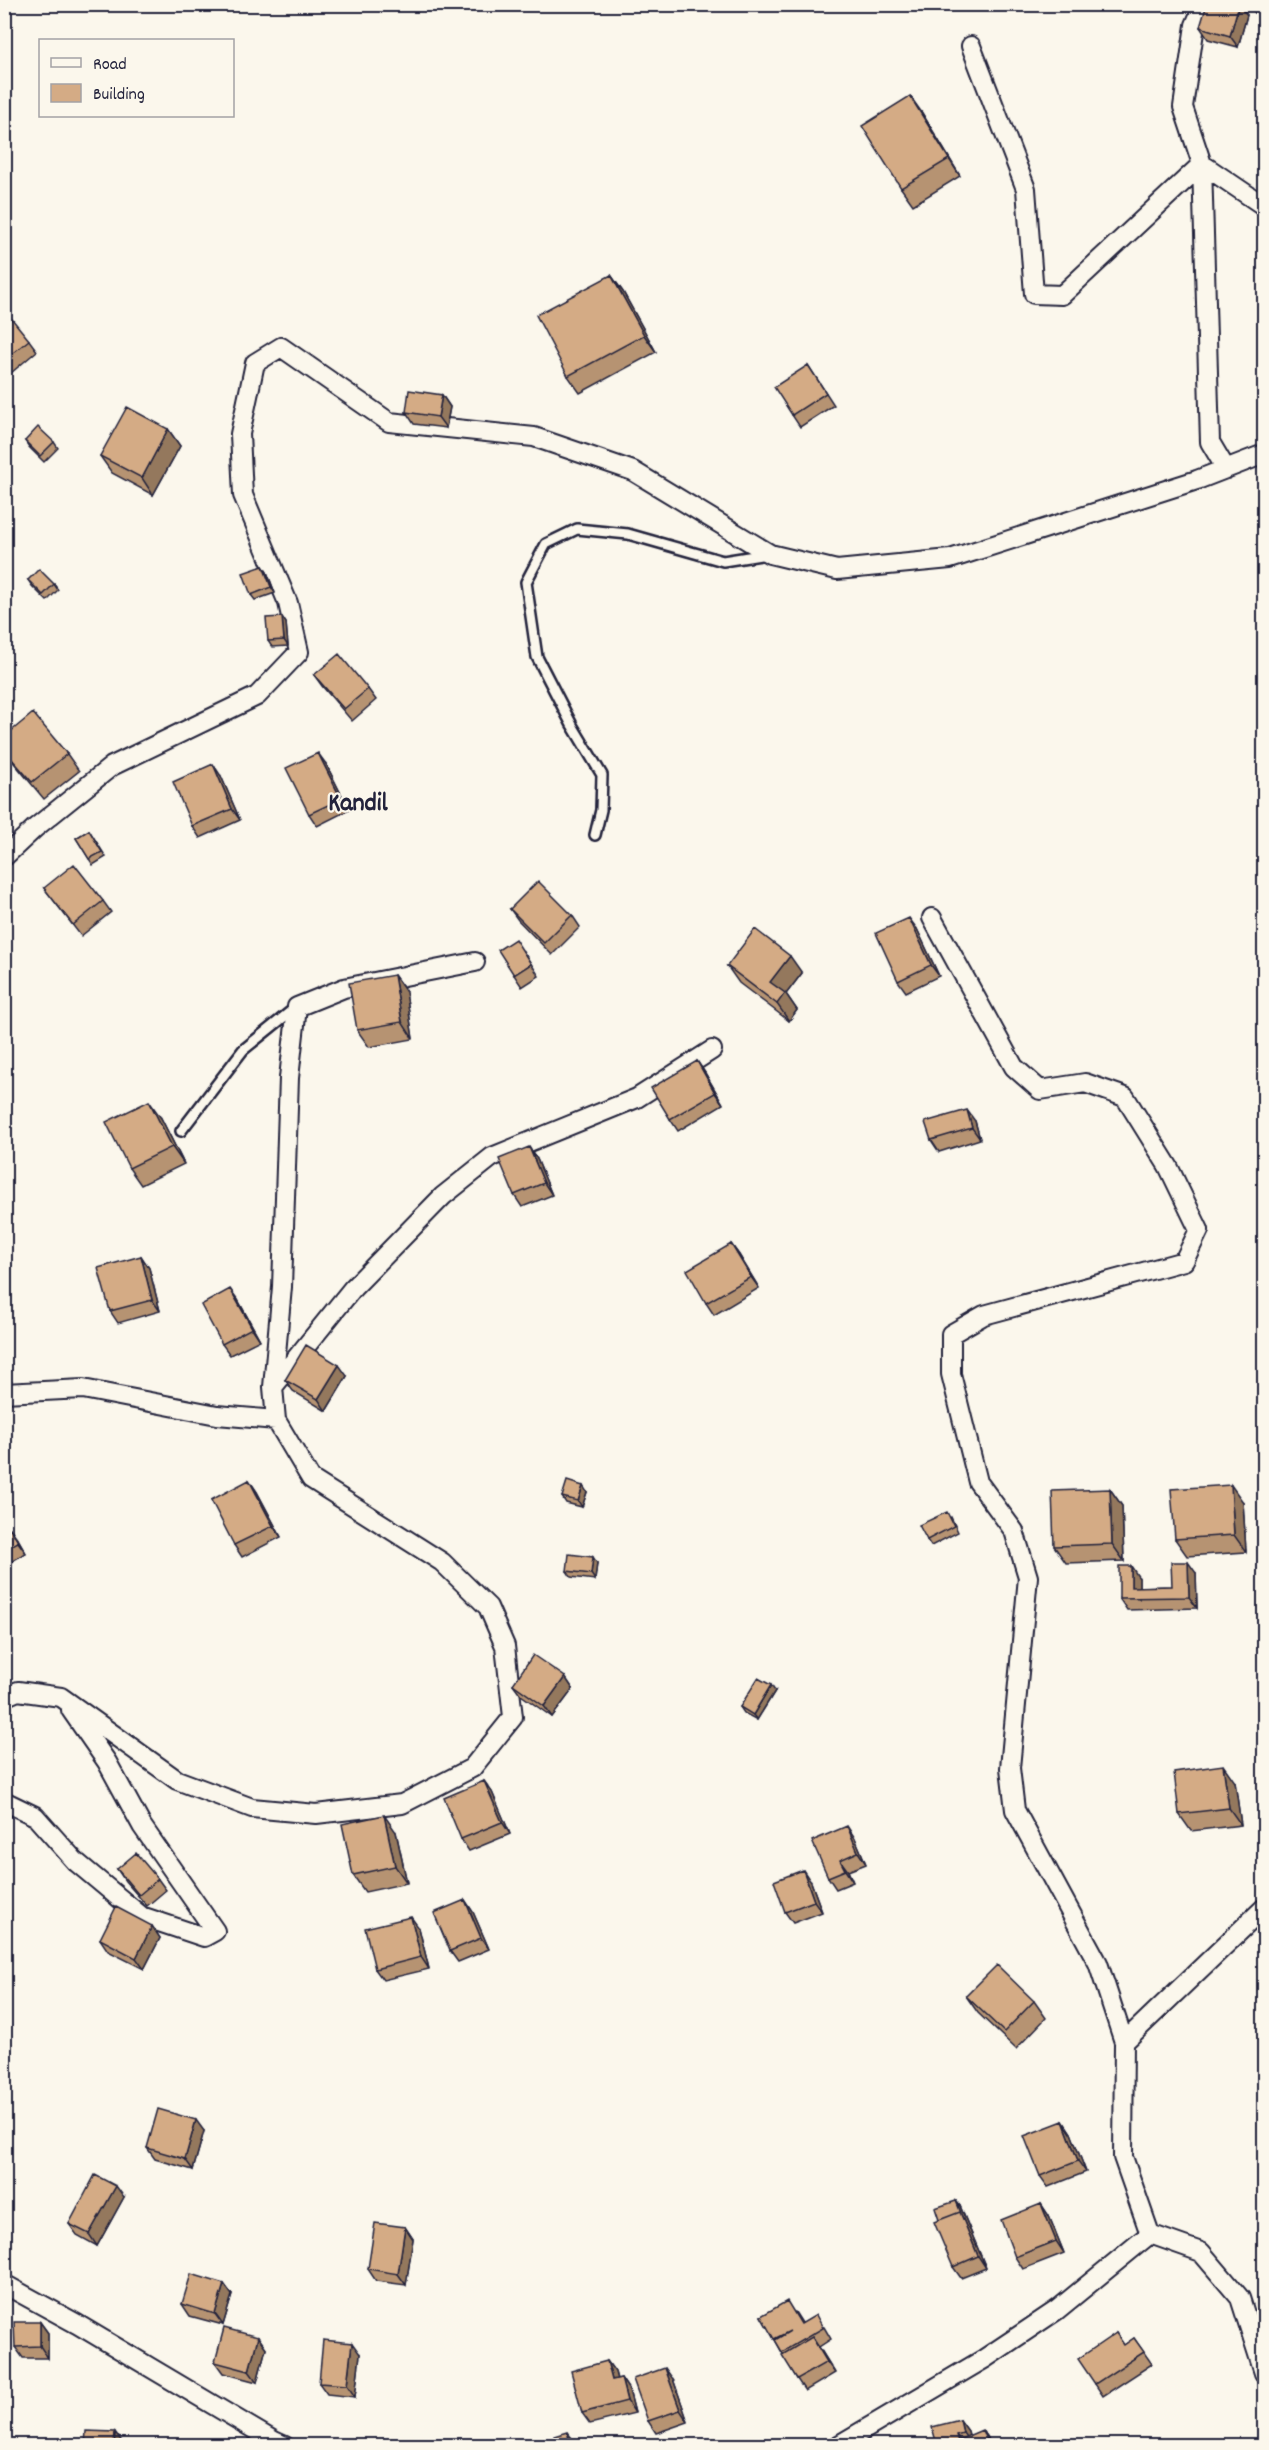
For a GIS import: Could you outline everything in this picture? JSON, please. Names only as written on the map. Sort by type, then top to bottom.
[{"type":"street","points":[[1204,4],[1195,26],[1183,106],[1202,164],[1210,442],[1226,469]]},
{"type":"street","points":[[1261,4],[1264,8]]},
{"type":"street","points":[[970,46],[1026,189],[1034,294],[1062,295],[1202,164]]},
{"type":"street","points":[[1202,164],[1264,206]]},
{"type":"street","points":[[4,857],[35,828],[112,766],[257,696],[299,652],[288,603],[243,495],[240,434],[255,363],[281,347],[389,422],[534,437],[633,471],[770,554],[837,570],[950,559],[1226,469],[1264,454]]},
{"type":"street","points":[[932,918],[1014,1066],[1040,1090],[1084,1083],[1125,1097],[1168,1166],[1199,1230],[1184,1261],[984,1315],[951,1334],[951,1374],[978,1482],[1014,1531],[1028,1577],[1010,1768],[1015,1810],[1098,1963],[1124,2042],[1123,2157],[1150,2234]]},
{"type":"street","points":[[4,1697],[18,1691],[62,1697],[177,1780],[252,1808],[316,1814],[402,1804],[472,1768],[513,1717],[505,1646],[488,1607],[442,1562],[311,1479],[276,1420],[273,1387],[282,1287],[289,1078],[297,1007],[344,988],[475,962]]},
{"type":"street","points":[[273,1387],[354,1288],[443,1196],[492,1157],[637,1098],[712,1050]]},
{"type":"street","points":[[4,1393],[83,1389],[217,1414],[276,1420]]},
{"type":"street","points":[[4,1801],[35,1816],[75,1861],[141,1916],[204,1937],[215,1931],[142,1826],[107,1762],[62,1697]]},
{"type":"street","points":[[1124,2042],[1264,1908]]},
{"type":"street","points":[[1150,2234],[1201,2252],[1240,2298],[1264,2373]]},
{"type":"street","points":[[837,2445],[984,2360],[1057,2310],[1150,2234]]},
{"type":"street","points":[[4,2284],[77,2324],[274,2441],[285,2445]]},
{"type":"lane","points":[[594,835],[601,810],[602,775],[572,726],[537,657],[526,582],[546,544],[577,529],[628,534],[723,561],[770,554]]},
{"type":"lane","points":[[181,1131],[243,1050],[297,1007]]},
{"type":"building","points":[[1207,4],[1239,4],[1230,36],[1200,27]]},
{"type":"building","points":[[910,96],[949,159],[901,188],[862,126]]},
{"type":"building","points":[[611,275],[644,335],[568,376],[536,315]]},
{"type":"building","points":[[12,319],[29,340],[4,360],[4,325]]},
{"type":"building","points":[[808,365],[826,393],[792,415],[774,387]]},
{"type":"building","points":[[409,390],[442,395],[438,417],[406,412]]},
{"type":"building","points":[[127,407],[168,429],[142,478],[100,456]]},
{"type":"building","points":[[38,427],[54,442],[40,456],[25,441]]},
{"type":"building","points":[[263,566],[271,587],[251,595],[243,573]]},
{"type":"building","points":[[39,569],[54,584],[43,595],[28,580]]},
{"type":"building","points":[[282,617],[284,640],[268,641],[266,618]]},
{"type":"building","points":[[339,654],[368,689],[344,709],[314,675]]},
{"type":"building","points":[[33,713],[67,754],[32,782],[4,750],[4,737]]},
{"type":"building","points":[[318,753],[341,799],[309,814],[286,768]]},
{"type":"building","points":[[213,764],[232,809],[192,826],[173,782]]},
{"type":"building","points":[[89,830],[102,852],[89,859],[76,838]]},
{"type":"building","points":[[74,864],[103,901],[73,925],[44,888]]},
{"type":"building","points":[[538,881],[572,915],[544,943],[510,909]]},
{"type":"building","points":[[909,918],[931,965],[898,981],[876,933]]},
{"type":"building","points":[[755,929],[790,956],[770,982],[785,993],[777,1004],[727,966]]},
{"type":"building","points":[[515,939],[531,964],[514,975],[498,950]]},
{"type":"building","points":[[394,975],[402,1022],[357,1030],[349,983]]},
{"type":"building","points":[[697,1061],[715,1093],[670,1119],[651,1088]]},
{"type":"building","points":[[149,1101],[172,1147],[129,1168],[106,1122]]},
{"type":"building","points":[[967,1110],[972,1128],[931,1140],[925,1122]]},
{"type":"building","points":[[529,1147],[544,1183],[514,1195],[499,1159]]},
{"type":"building","points":[[731,1244],[751,1277],[706,1303],[687,1270]]},
{"type":"building","points":[[141,1256],[152,1300],[110,1311],[98,1268]]},
{"type":"building","points":[[230,1289],[252,1328],[222,1344],[201,1305]]},
{"type":"building","points":[[306,1345],[339,1365],[318,1399],[285,1380]]},
{"type":"building","points":[[249,1480],[273,1526],[234,1545],[211,1500]]},
{"type":"building","points":[[567,1481],[583,1486],[578,1501],[562,1497]]},
{"type":"building","points":[[1231,1485],[1234,1535],[1175,1539],[1171,1489]]},
{"type":"building","points":[[1110,1489],[1112,1544],[1054,1546],[1052,1491]]},
{"type":"building","points":[[947,1512],[954,1526],[927,1540],[919,1525]]},
{"type":"building","points":[[10,1528],[18,1542],[4,1550],[4,1531]]},
{"type":"building","points":[[569,1554],[593,1557],[591,1574],[567,1571]]},
{"type":"building","points":[[1171,1562],[1188,1562],[1189,1597],[1119,1598],[1119,1566],[1131,1566],[1131,1587],[1172,1586]]},
{"type":"building","points":[[533,1655],[565,1677],[544,1706],[513,1684]]},
{"type":"building","points":[[758,1678],[771,1685],[753,1715],[740,1707]]},
{"type":"building","points":[[1223,1765],[1229,1808],[1179,1814],[1174,1772]]},
{"type":"building","points":[[484,1781],[502,1822],[461,1839],[444,1798]]},
{"type":"building","points":[[384,1815],[395,1866],[353,1875],[342,1824]]},
{"type":"building","points":[[847,1826],[858,1852],[840,1860],[845,1870],[828,1877],[812,1841]]},
{"type":"building","points":[[136,1853],[158,1879],[139,1895],[117,1869]]},
{"type":"building","points":[[803,1870],[814,1901],[785,1912],[774,1881]]},
{"type":"building","points":[[465,1900],[481,1938],[450,1951],[434,1913]]},
{"type":"building","points":[[116,1907],[152,1926],[136,1958],[100,1939]]},
{"type":"building","points":[[411,1917],[421,1957],[375,1969],[365,1928]]},
{"type":"building","points":[[997,1965],[1034,2001],[1004,2032],[966,1996]]},
{"type":"building","points":[[158,2109],[196,2120],[185,2159],[147,2148]]},
{"type":"building","points":[[1063,2121],[1078,2161],[1040,2176],[1024,2136]]},
{"type":"building","points":[[95,2175],[116,2186],[89,2234],[69,2224]]},
{"type":"building","points":[[956,2201],[961,2213],[939,2220],[935,2208]]},
{"type":"building","points":[[1041,2204],[1056,2241],[1015,2257],[1001,2220]]},
{"type":"building","points":[[960,2212],[978,2256],[953,2267],[934,2222]]},
{"type":"building","points":[[375,2223],[405,2227],[398,2274],[368,2269]]},
{"type":"building","points":[[191,2274],[224,2284],[215,2314],[182,2304]]},
{"type":"building","points":[[787,2301],[801,2324],[816,2315],[823,2328],[782,2352],[775,2340],[790,2331],[774,2339],[761,2316]]},
{"type":"building","points":[[14,2322],[40,2322],[40,2346],[15,2347]]},
{"type":"building","points":[[224,2328],[258,2337],[249,2371],[215,2362]]},
{"type":"building","points":[[1116,2333],[1124,2345],[1134,2338],[1144,2352],[1095,2384],[1078,2359]]},
{"type":"building","points":[[812,2337],[827,2362],[797,2379],[782,2355]]},
{"type":"building","points":[[323,2340],[352,2343],[347,2385],[319,2383]]},
{"type":"building","points":[[607,2361],[612,2380],[621,2378],[627,2401],[582,2413],[571,2371]]},
{"type":"building","points":[[665,2368],[680,2410],[648,2421],[633,2379]]},
{"type":"building","points":[[960,2420],[963,2433],[956,2435],[959,2445],[937,2445],[932,2427]]},
{"type":"building","points":[[982,2430],[988,2445],[963,2445],[961,2439]]},
{"type":"building","points":[[86,2431],[115,2432],[114,2445],[85,2445]]},
{"type":"building","points":[[567,2432],[571,2445],[556,2445],[554,2436]]},
{"type":"district","name":"Kandil","points":[[358,801]]}]
